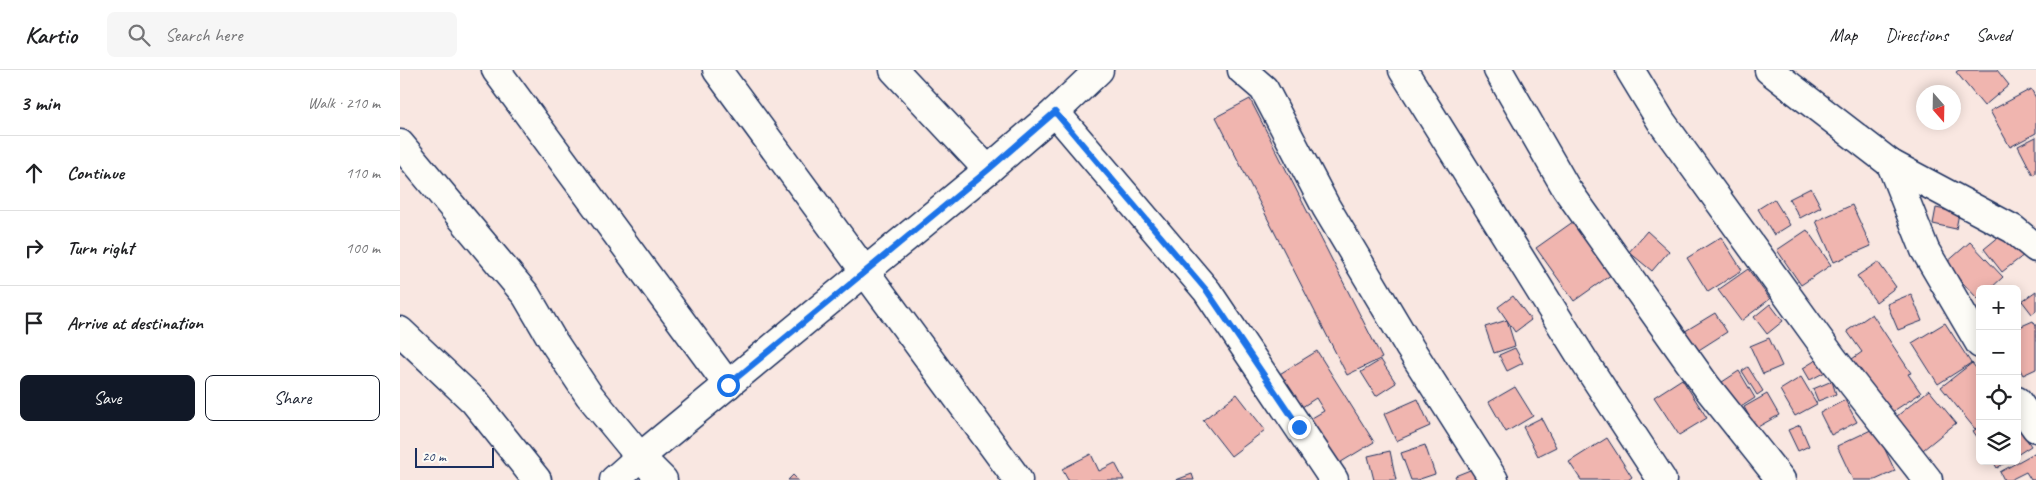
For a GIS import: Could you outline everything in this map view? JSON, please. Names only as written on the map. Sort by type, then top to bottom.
[{"type":"street","points":[[496,70],[728,385]]},
{"type":"street","points":[[717,70],[1018,480]]},
{"type":"street","points":[[894,70],[988,170]]},
{"type":"street","points":[[614,480],[988,170],[1055,112],[1099,70]]},
{"type":"street","points":[[1242,70],[1264,89],[1331,215],[1410,348],[1494,480]]},
{"type":"street","points":[[1404,70],[1578,353],[1662,480]]},
{"type":"street","points":[[1498,70],[1566,188],[1707,387],[1782,480]]},
{"type":"street","points":[[1630,70],[1661,122],[1828,352],[1928,480]]},
{"type":"street","points":[[1777,72],[1891,164],[2013,229],[2036,248]]},
{"type":"street","points":[[1055,112],[1207,291],[1334,480]]},
{"type":"street","points":[[400,144],[526,295],[553,341],[589,395],[640,457],[663,480]]},
{"type":"street","points":[[1891,164],[1924,250],[1976,337]]},
{"type":"street","points":[[400,331],[474,401],[537,480]]},
{"type":"street","points":[[2021,407],[2036,428]]},
{"type":"building","points":[[1959,70],[1997,70],[2009,85],[1984,106],[1956,72]]},
{"type":"building","points":[[2031,89],[2036,98],[2036,133],[2010,147],[1990,111]]},
{"type":"building","points":[[1250,99],[1382,358],[1347,375],[1216,117]]},
{"type":"building","points":[[2036,137],[2036,173],[2033,175],[2018,146]]},
{"type":"building","points":[[1811,188],[1821,207],[1800,218],[1789,199]]},
{"type":"building","points":[[1774,199],[1790,225],[1774,235],[1758,209]]},
{"type":"building","points":[[1852,205],[1871,246],[1834,262],[1816,221]]},
{"type":"building","points":[[1936,208],[1959,213],[1956,229],[1933,224]]},
{"type":"building","points":[[1577,219],[1615,272],[1574,301],[1536,248]]},
{"type":"building","points":[[1807,230],[1831,265],[1801,285],[1777,250]]},
{"type":"building","points":[[1647,231],[1669,251],[1652,271],[1629,252]]},
{"type":"building","points":[[2006,231],[2024,255],[2002,272],[1984,249]]},
{"type":"building","points":[[1721,237],[1742,270],[1708,292],[1687,258]]},
{"type":"building","points":[[1970,242],[2003,277],[1994,285],[1976,285],[1976,297],[1945,264]]},
{"type":"building","points":[[1878,262],[1896,287],[1876,302],[1857,276]]},
{"type":"building","points":[[1748,269],[1770,299],[1741,321],[1718,290]]},
{"type":"building","points":[[2036,291],[2036,311],[2032,314],[2022,301]]},
{"type":"building","points":[[1911,294],[1922,321],[1898,330],[1887,304]]},
{"type":"building","points":[[1513,296],[1531,320],[1515,332],[1498,307]]},
{"type":"building","points":[[1770,304],[1783,321],[1767,334],[1754,317]]},
{"type":"building","points":[[1715,313],[1727,332],[1694,353],[1682,333]]},
{"type":"building","points":[[1872,314],[1911,373],[1908,374],[1921,393],[1889,414],[1852,359],[1862,352],[1847,331]]},
{"type":"building","points":[[1507,320],[1515,346],[1494,353],[1485,327]]},
{"type":"building","points":[[2033,321],[2036,326],[2036,369],[2023,375],[2021,371],[2021,326]]},
{"type":"building","points":[[1945,323],[1971,363],[1938,384],[1912,343]]},
{"type":"building","points":[[1769,338],[1782,366],[1763,374],[1750,346]]},
{"type":"building","points":[[1515,348],[1523,363],[1507,371],[1499,355]]},
{"type":"building","points":[[1317,351],[1374,442],[1333,467],[1305,422],[1324,411],[1316,398],[1299,409],[1278,375]]},
{"type":"building","points":[[1821,357],[1829,370],[1810,380],[1803,368]]},
{"type":"building","points":[[1381,360],[1396,383],[1376,396],[1361,372]]},
{"type":"building","points":[[1972,363],[1976,368],[1976,428],[1975,429],[1941,387]]},
{"type":"building","points":[[1748,367],[1763,391],[1757,395],[1742,371]]},
{"type":"building","points":[[1739,371],[1755,398],[1736,410],[1719,384]]},
{"type":"building","points":[[1801,377],[1817,404],[1795,416],[1780,390]]},
{"type":"building","points":[[1682,379],[1707,418],[1679,435],[1654,397]]},
{"type":"building","points":[[1832,381],[1836,394],[1818,401],[1813,389]]},
{"type":"building","points":[[1515,387],[1533,416],[1506,432],[1489,402]]},
{"type":"building","points":[[1929,390],[1956,423],[1918,454],[1891,421]]},
{"type":"building","points":[[1237,394],[1265,430],[1231,456],[1203,420]]},
{"type":"building","points":[[1767,394],[1779,415],[1756,428],[1744,407]]},
{"type":"building","points":[[1418,399],[1430,426],[1396,441],[1384,414]]},
{"type":"building","points":[[1845,400],[1857,422],[1831,435],[1820,413]]},
{"type":"building","points":[[1541,418],[1556,447],[1538,456],[1523,427]]},
{"type":"building","points":[[1800,425],[1809,446],[1798,451],[1788,430]]},
{"type":"building","points":[[1875,428],[1895,471],[1875,480],[1853,480],[1837,446]]},
{"type":"building","points":[[2021,431],[2031,446],[2021,452]]},
{"type":"building","points":[[1607,438],[1632,477],[1628,480],[1581,480],[1569,462]]},
{"type":"building","points":[[1425,445],[1435,474],[1411,480],[1401,453]]},
{"type":"building","points":[[1390,451],[1396,480],[1374,480],[1368,456]]},
{"type":"building","points":[[2036,452],[2036,480],[2031,480],[2026,472],[2010,480],[2004,480],[2000,472],[2013,465],[2021,465],[2021,460]]},
{"type":"building","points":[[1091,454],[1099,471],[1115,463],[1124,480],[1068,480],[1062,469]]},
{"type":"building","points":[[1475,468],[1480,480],[1457,480],[1455,476]]},
{"type":"building","points":[[1192,474],[1194,480],[1176,480]]},
{"type":"building","points":[[793,475],[798,480],[788,480]]},
{"type":"route","points":[[728,385],[865,273],[1055,112],[1207,291],[1299,427]]}]
